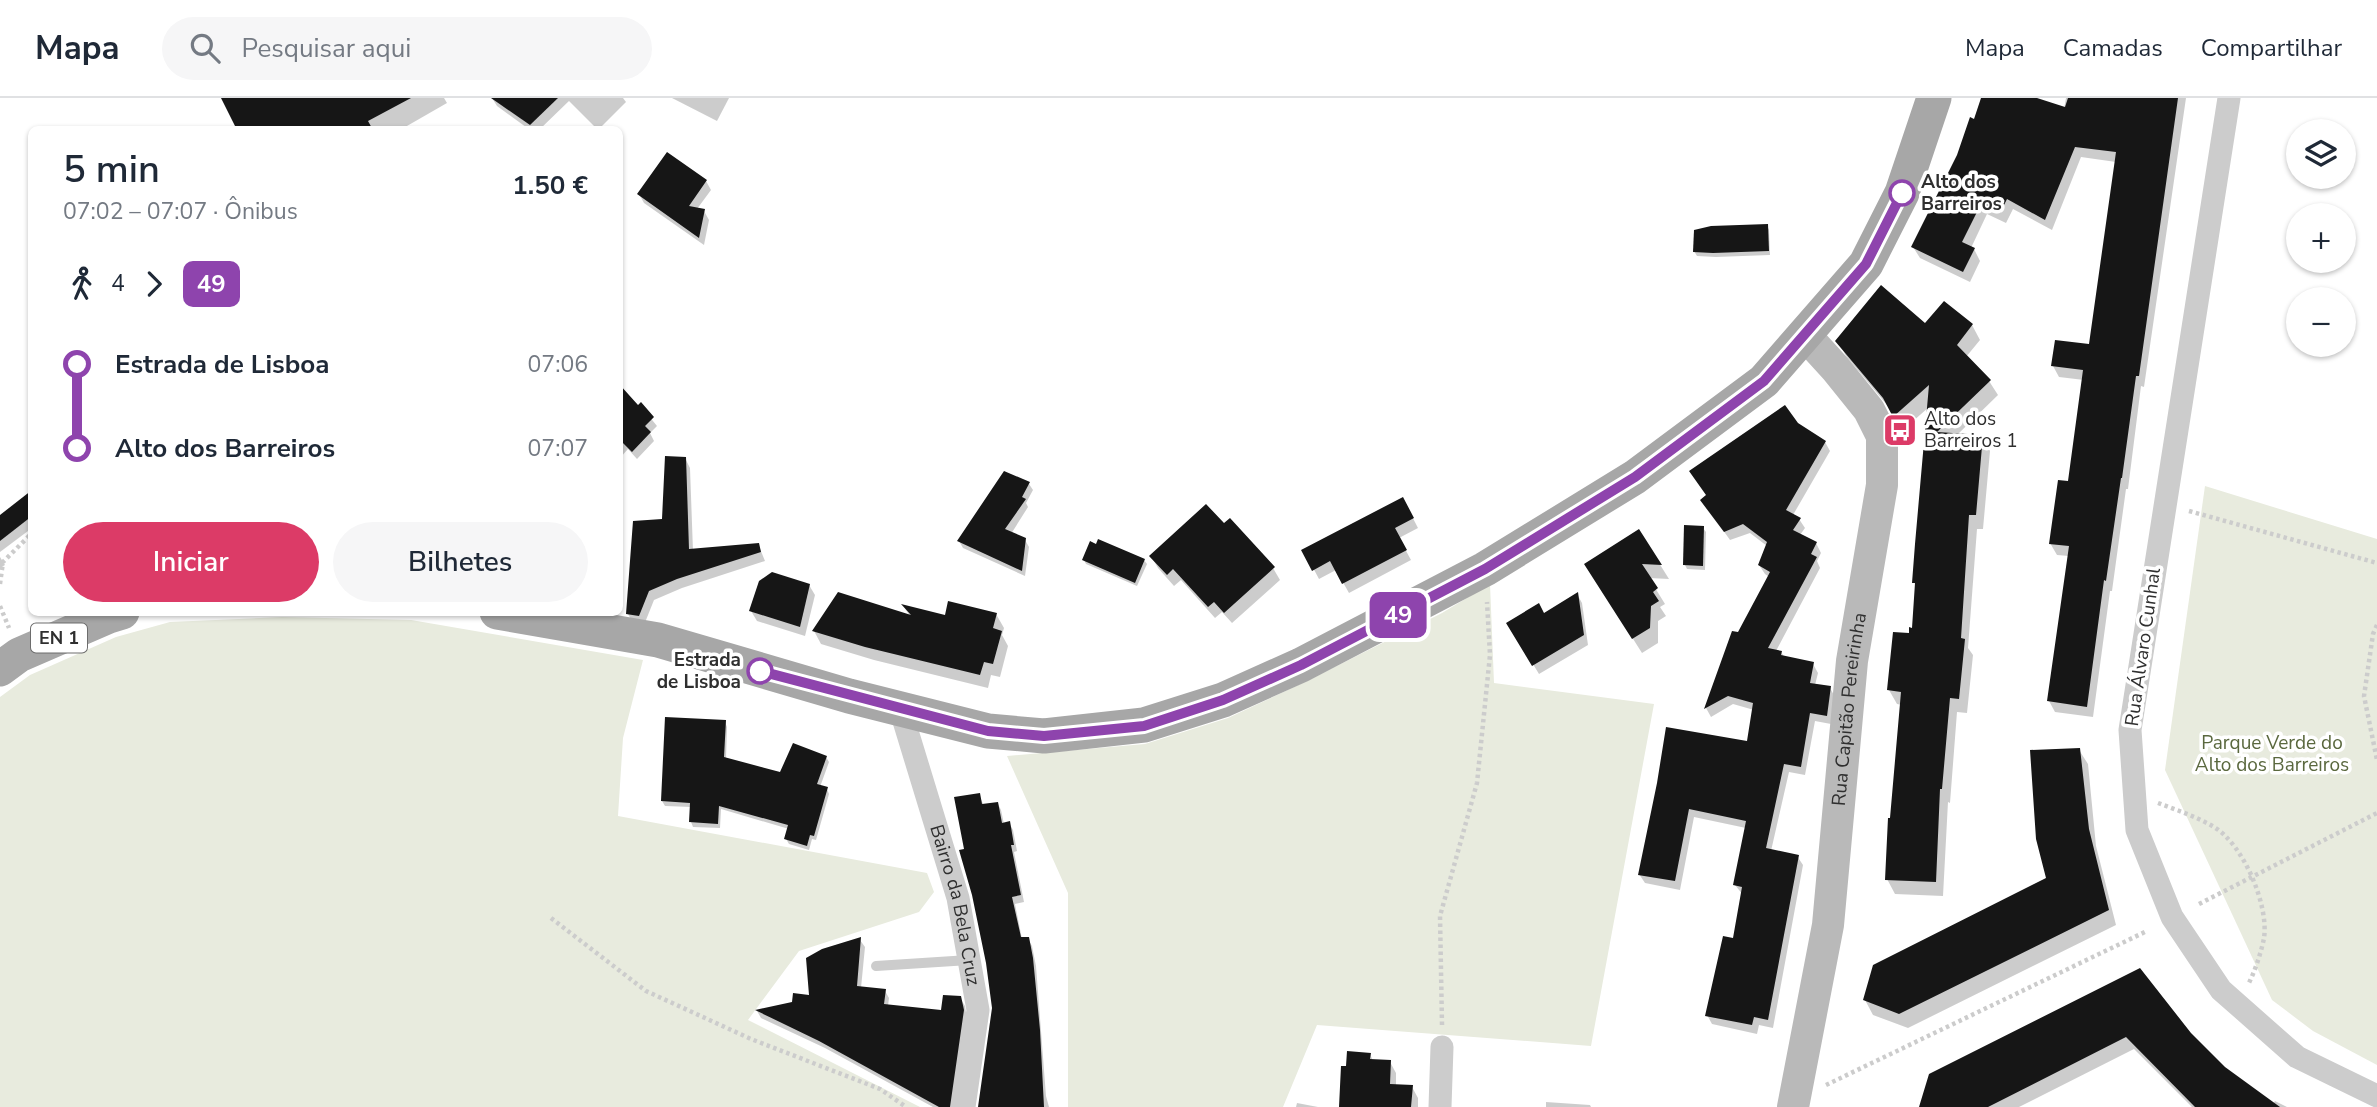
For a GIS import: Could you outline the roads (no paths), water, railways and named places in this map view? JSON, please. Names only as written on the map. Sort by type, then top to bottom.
[{"type":"main road","points":[[542,616],[609,622],[658,640],[988,731],[1044,736],[1144,726],[1223,700],[1301,665],[1485,569],[1635,477],[1764,381],[1866,264],[1902,193],[1934,98]]},
{"type":"main road","name":"EN 1","points":[[0,669],[19,655],[109,616]]},
{"type":"street","name":"Rua Álvaro Cunhal","points":[[2229,98],[2130,730],[2137,830],[2172,917],[2221,990],[2297,1057],[2377,1096]]},
{"type":"street","name":"Rua Capitão Pereirinha","points":[[1793,1107],[1828,925],[1853,661],[1882,485],[1882,436],[1873,419],[1836,369],[1805,335]]},
{"type":"street","name":"Bairro da Bela Cruz","points":[[900,708],[958,898],[978,1010],[964,1107]]},
{"type":"street","points":[[1440,1107],[1442,1047]]},
{"type":"lane","points":[[876,966],[969,961]]},
{"type":"place","name":"Alto dos Barreiros","points":[[1902,193]]},
{"type":"place","name":"Alto dos Barreiros 1","points":[[1900,430]]},
{"type":"place","name":"Estrada de Lisboa","points":[[760,671]]},
{"type":"park label","name":"Parque Verde do Alto dos Barreiros","points":[[2272,754]]}]
